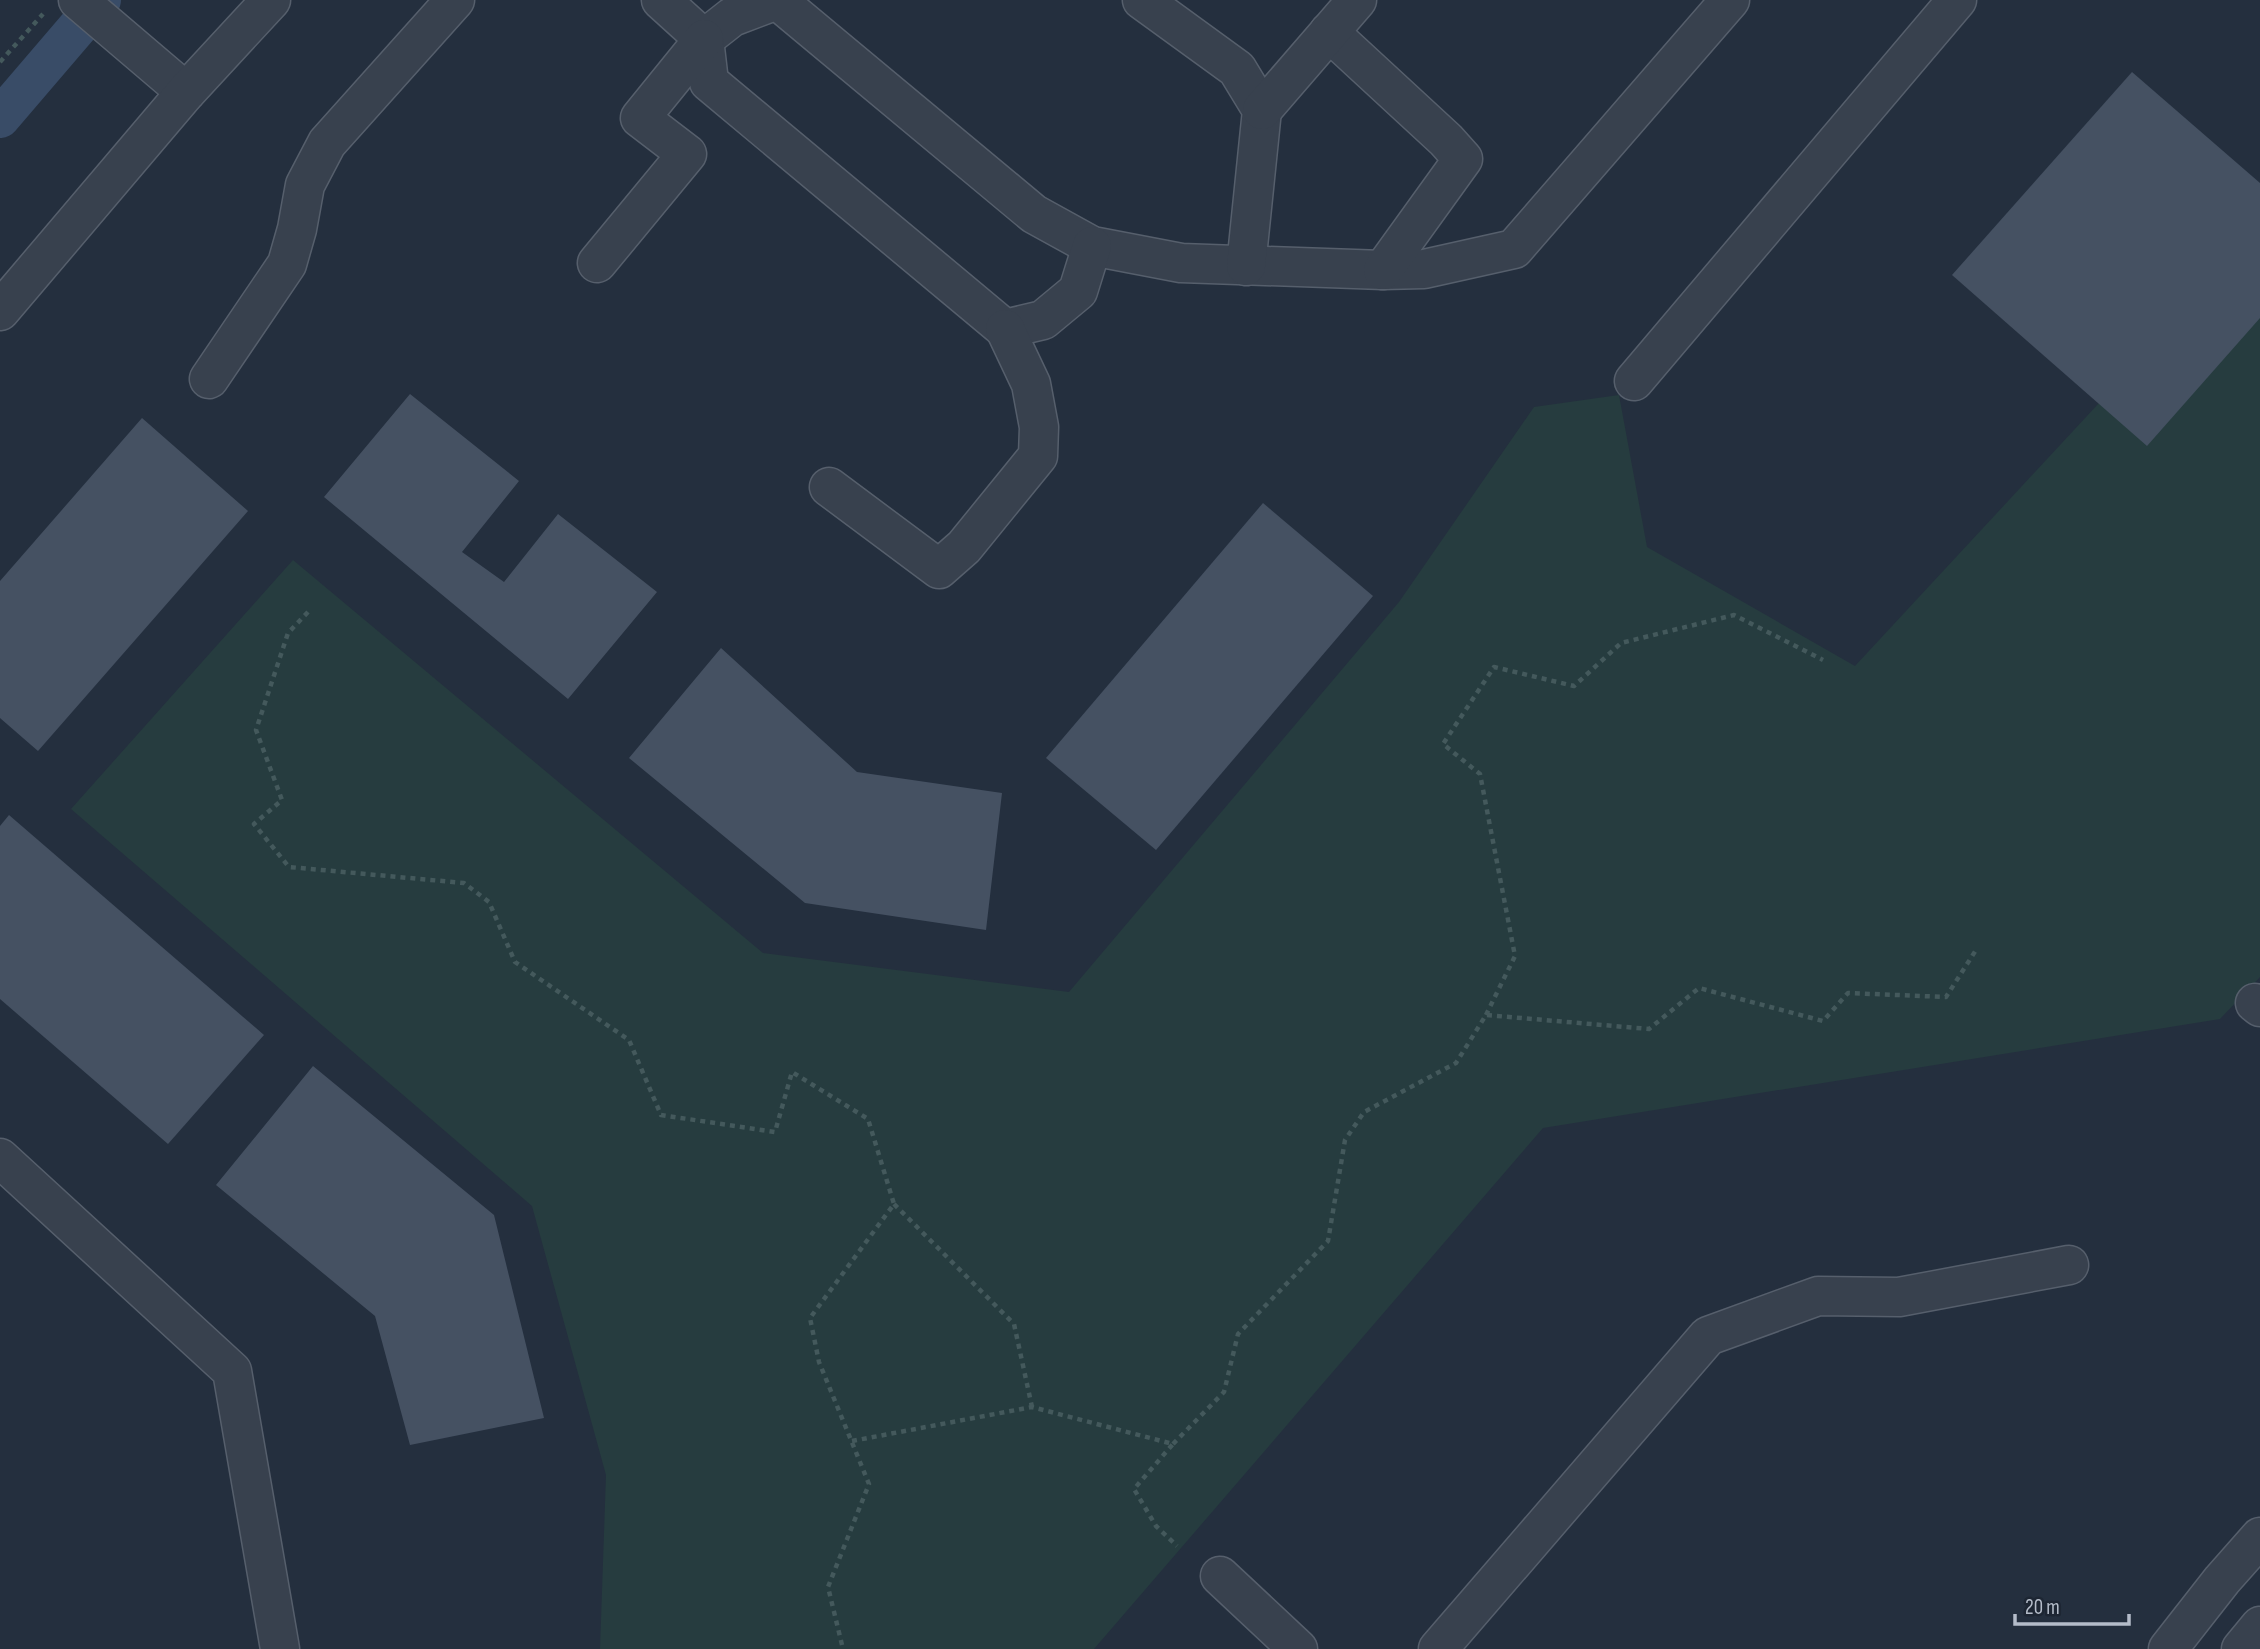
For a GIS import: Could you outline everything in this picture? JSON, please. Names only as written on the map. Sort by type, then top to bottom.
[{"type":"street","points":[[0,311],[186,92],[271,0]]},
{"type":"street","points":[[209,379],[287,264],[305,185],[327,143],[455,0]]},
{"type":"street","points":[[661,0],[704,39],[709,82],[1005,329],[1031,384],[1040,427],[1038,456],[964,547],[939,569],[829,486]]},
{"type":"street","points":[[597,263],[687,154],[640,118],[704,39],[732,17],[777,0],[1034,214],[1092,246],[1181,264],[1383,270],[1424,270],[1514,249],[1730,0]]},
{"type":"street","points":[[1142,0],[1237,69],[1262,110]]},
{"type":"street","points":[[1246,266],[1262,110],[1357,0]]},
{"type":"street","points":[[1633,382],[1957,0]]},
{"type":"street","points":[[69,5],[128,45],[186,92]]},
{"type":"street","points":[[1329,32],[1463,159],[1383,270]]},
{"type":"street","points":[[1005,329],[1043,320],[1078,291],[1092,246]]},
{"type":"street","points":[[0,1158],[232,1371],[280,1649]]},
{"type":"street","points":[[1438,1649],[1707,1336],[1818,1296],[1899,1297],[2069,1265]]},
{"type":"street","points":[[2168,1649],[2221,1580],[2260,1537]]},
{"type":"street","points":[[1220,1576],[1298,1649]]},
{"type":"street","points":[[2241,1649],[2260,1626]]},
{"type":"path","points":[[0,62],[69,5]]},
{"type":"path","points":[[309,612],[288,632],[256,730],[282,800],[254,824],[289,867],[464,883],[489,902],[515,962],[629,1040],[661,1115],[775,1132],[792,1072],[867,1119],[894,1204],[1014,1324],[1032,1407]]},
{"type":"path","points":[[1177,1546],[1156,1526],[1134,1489],[1224,1392],[1238,1334],[1328,1241],[1345,1140],[1364,1112],[1456,1063],[1486,1015],[1515,956],[1480,774],[1443,744],[1494,667],[1574,687],[1621,643],[1734,615],[1823,660]]},
{"type":"path","points":[[1486,1015],[1649,1029],[1699,988],[1823,1021],[1848,993],[1945,997],[1976,950]]},
{"type":"path","points":[[843,1649],[828,1587],[870,1484],[820,1362],[810,1318],[894,1204]]},
{"type":"path","points":[[852,1441],[1032,1407],[1173,1444]]},
{"type":"green space","points":[[2215,278],[2260,314],[2260,977],[2220,1019],[1543,1128],[1094,1649],[600,1649],[606,1475],[532,1206],[71,809],[293,560],[763,953],[1069,992],[1399,602],[1534,407],[1619,395],[1647,547],[1855,666]]},
{"type":"building","points":[[2132,72],[2260,183],[2260,318],[2147,446],[1952,275]]},
{"type":"building","points":[[410,394],[519,481],[462,552],[504,582],[558,514],[657,592],[568,699],[324,497]]},
{"type":"building","points":[[142,418],[248,511],[38,751],[0,718],[0,581]]},
{"type":"building","points":[[1263,503],[1373,596],[1156,850],[1046,758]]},
{"type":"building","points":[[721,648],[857,772],[1002,793],[986,930],[805,903],[629,758]]},
{"type":"building","points":[[9,815],[264,1035],[168,1144],[0,999],[0,826]]},
{"type":"building","points":[[313,1066],[494,1215],[544,1418],[410,1445],[375,1316],[216,1185]]},
{"type":"waterway","points":[[0,118],[101,0]]}]
